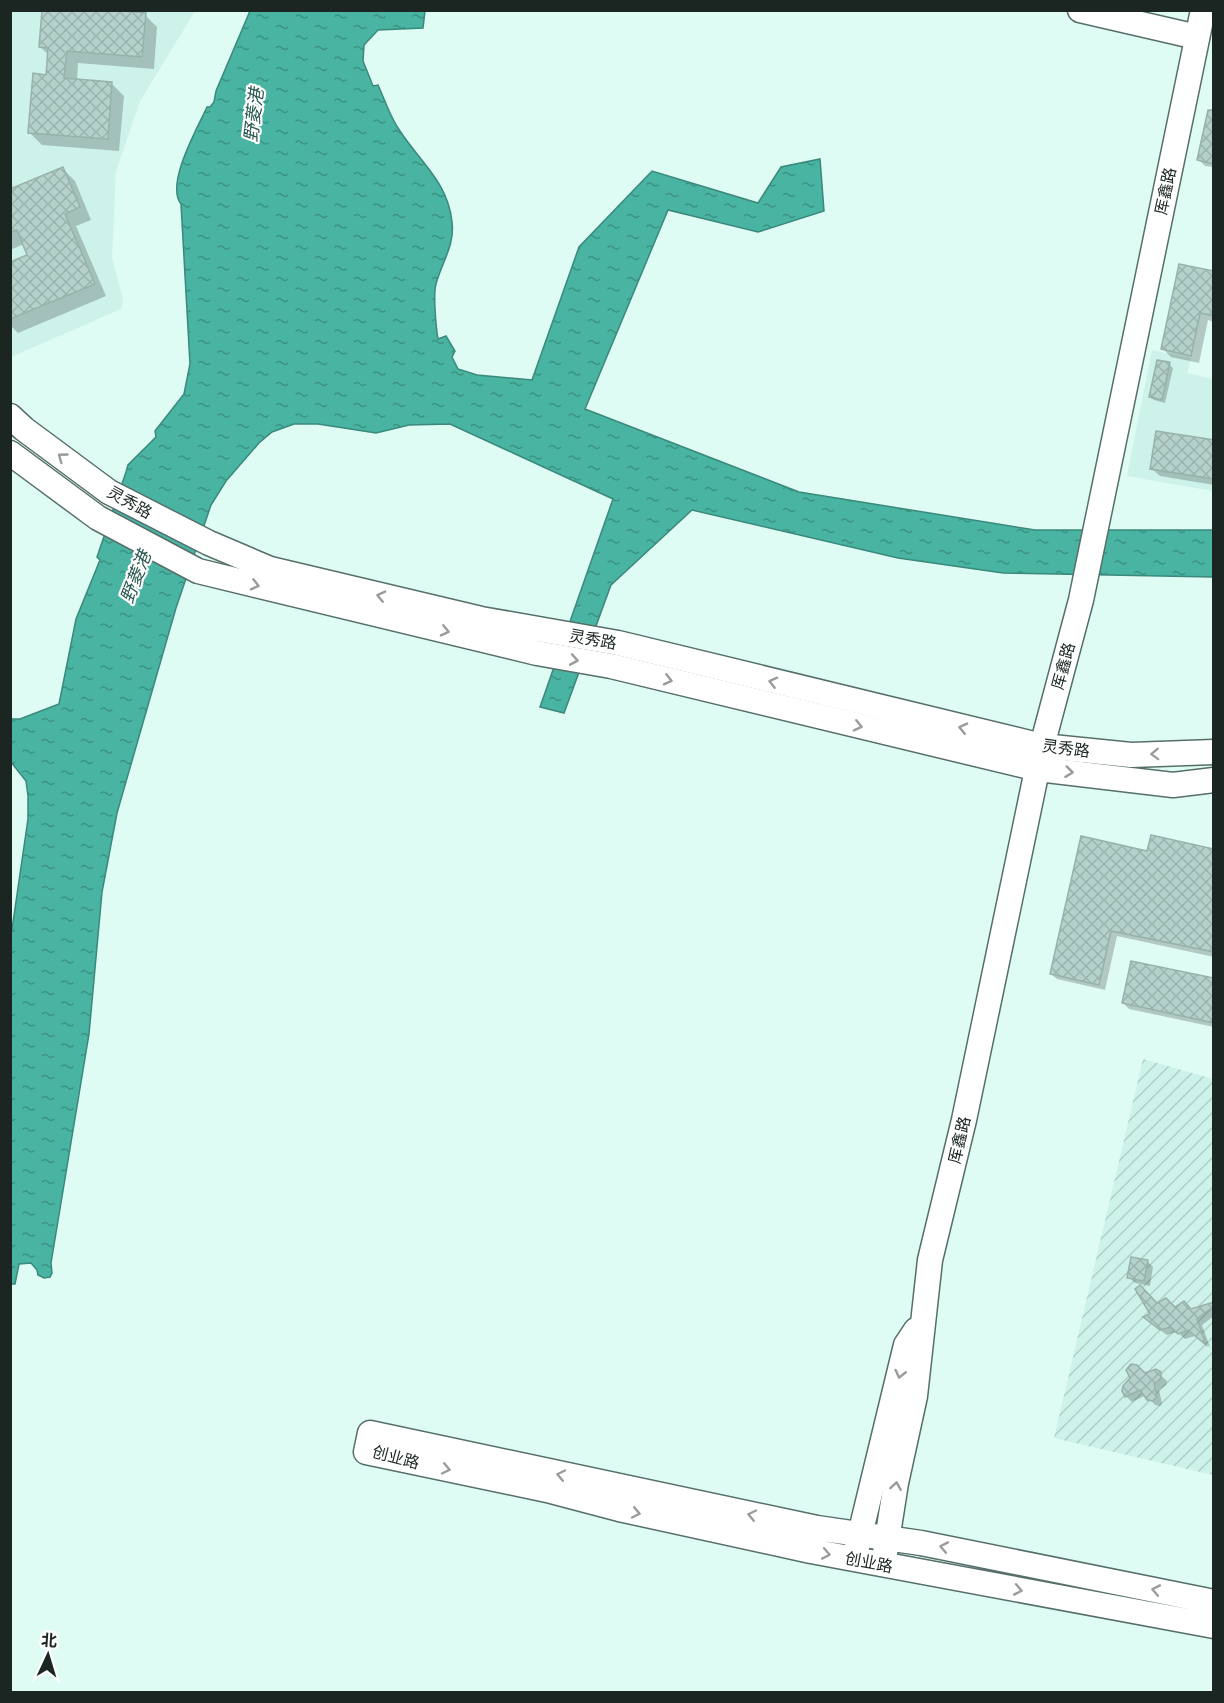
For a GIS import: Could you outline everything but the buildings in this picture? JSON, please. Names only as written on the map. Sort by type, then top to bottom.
[{"type":"street","points":[[1080,10],[1197,37]]},
{"type":"street","name":"厍鑫路","points":[[883,1565],[896,1483],[915,1396],[930,1260],[969,1098],[1040,758],[1081,600],[1203,10]]},
{"type":"street","name":"灵秀路","points":[[10,416],[109,492],[209,543],[270,569],[481,620],[611,666],[1173,785],[1214,780]]},
{"type":"street","name":"灵秀路","points":[[10,453],[98,518],[198,571],[539,641],[618,643],[1040,758],[1214,752]]},
{"type":"street","name":"厍鑫路","points":[[854,1559],[906,1345],[922,1320]]},
{"type":"street","name":"创业路","points":[[1214,1602],[889,1538],[817,1528],[370,1433],[366,1452],[883,1565],[1214,1626]]},
{"type":"shaded area","points":[[11,11],[195,11],[140,101],[116,171],[112,258],[123,299],[121,309],[11,357]]},
{"type":"shaded area","points":[[1152,350],[1191,358],[1187,373],[1213,379],[1213,491],[1127,476]]},
{"type":"shaded area","points":[[1143,1059],[1213,1079],[1213,1475],[1054,1438]]},
{"type":"water","name":"野菱港","points":[[250,11],[425,11],[423,28],[378,30],[364,45],[363,61],[373,86],[378,85],[396,126],[432,173],[445,195],[452,222],[452,238],[436,284],[435,311],[438,339],[446,336],[455,351],[452,357],[458,369],[477,375],[532,380],[579,247],[652,171],[758,203],[781,167],[820,159],[824,211],[758,232],[668,210],[585,409],[799,492],[1035,530],[1213,530],[1213,577],[1003,573],[898,558],[692,510],[611,585],[564,713],[540,707],[613,499],[450,424],[409,425],[376,433],[318,424],[294,424],[272,432],[259,443],[226,481],[211,505],[176,608],[117,813],[102,892],[89,1034],[51,1263],[52,1273],[50,1277],[44,1278],[38,1275],[31,1263],[19,1264],[15,1284],[10,1284],[10,943],[28,819],[28,796],[26,781],[11,762],[10,719],[20,719],[59,704],[76,619],[100,560],[97,557],[128,465],[156,437],[155,431],[184,394],[190,364],[181,204],[177,195],[177,183],[191,141],[207,107],[214,102],[216,91]]}]
